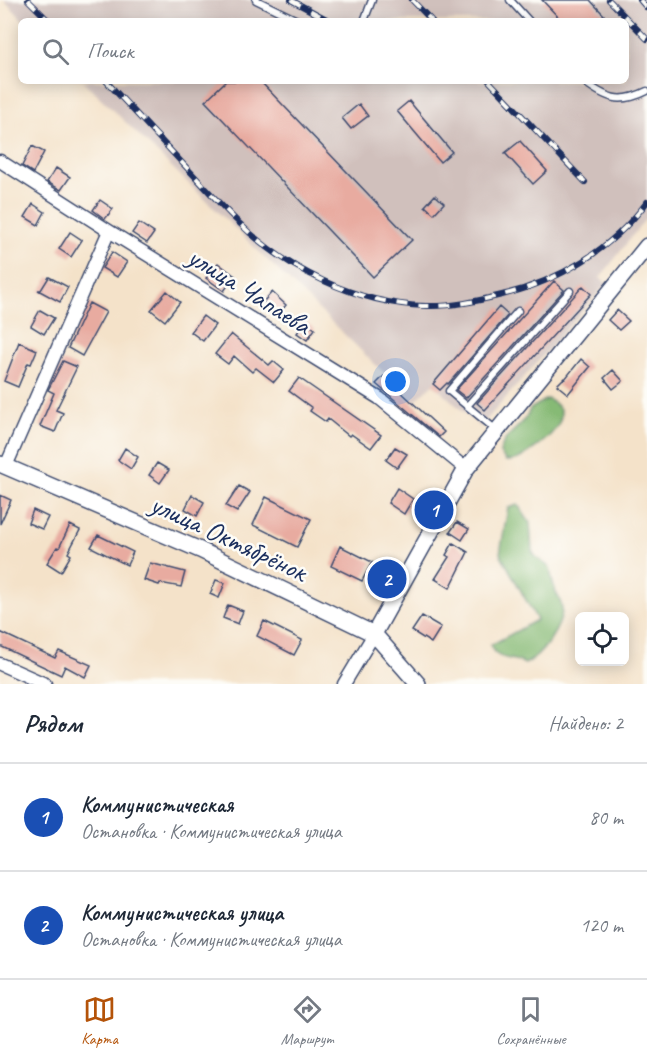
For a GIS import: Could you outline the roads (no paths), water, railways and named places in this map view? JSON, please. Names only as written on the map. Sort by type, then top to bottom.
[{"type":"street","name":"улица Чапаева","points":[[0,161],[379,398],[466,469]]},
{"type":"street","points":[[3,465],[110,231]]},
{"type":"street","points":[[344,684],[466,469],[647,246]]},
{"type":"street","name":"улица Октябрёнок","points":[[3,465],[200,550],[374,634],[418,684]]},
{"type":"street","points":[[0,664],[45,684]]},
{"type":"lane","points":[[256,0],[293,18]]},
{"type":"lane","points":[[365,18],[372,0]]},
{"type":"lane","points":[[510,0],[526,18]]},
{"type":"lane","points":[[587,84],[605,97],[628,98],[647,91]]},
{"type":"lane","points":[[467,406],[570,291]]},
{"type":"lane","points":[[496,430],[449,391],[518,311]]},
{"type":"railway","points":[[28,0],[46,18]]},
{"type":"railway","points":[[291,0],[324,18]]},
{"type":"railway","points":[[412,0],[429,18]]},
{"type":"railway","points":[[609,0],[627,18]]},
{"type":"railway","points":[[640,0],[646,7]]},
{"type":"railway","points":[[629,21],[647,39]]},
{"type":"railway","points":[[109,84],[223,207],[255,238],[299,268],[323,281],[374,299],[400,304],[445,306],[523,289],[563,272],[600,249],[617,235],[647,202]]},
{"type":"railway","points":[[492,84],[585,182]]},
{"type":"place","name":"Коммунистическая","points":[[434,510]]},
{"type":"place","name":"Коммунистическая улица","points":[[387,579]]}]
